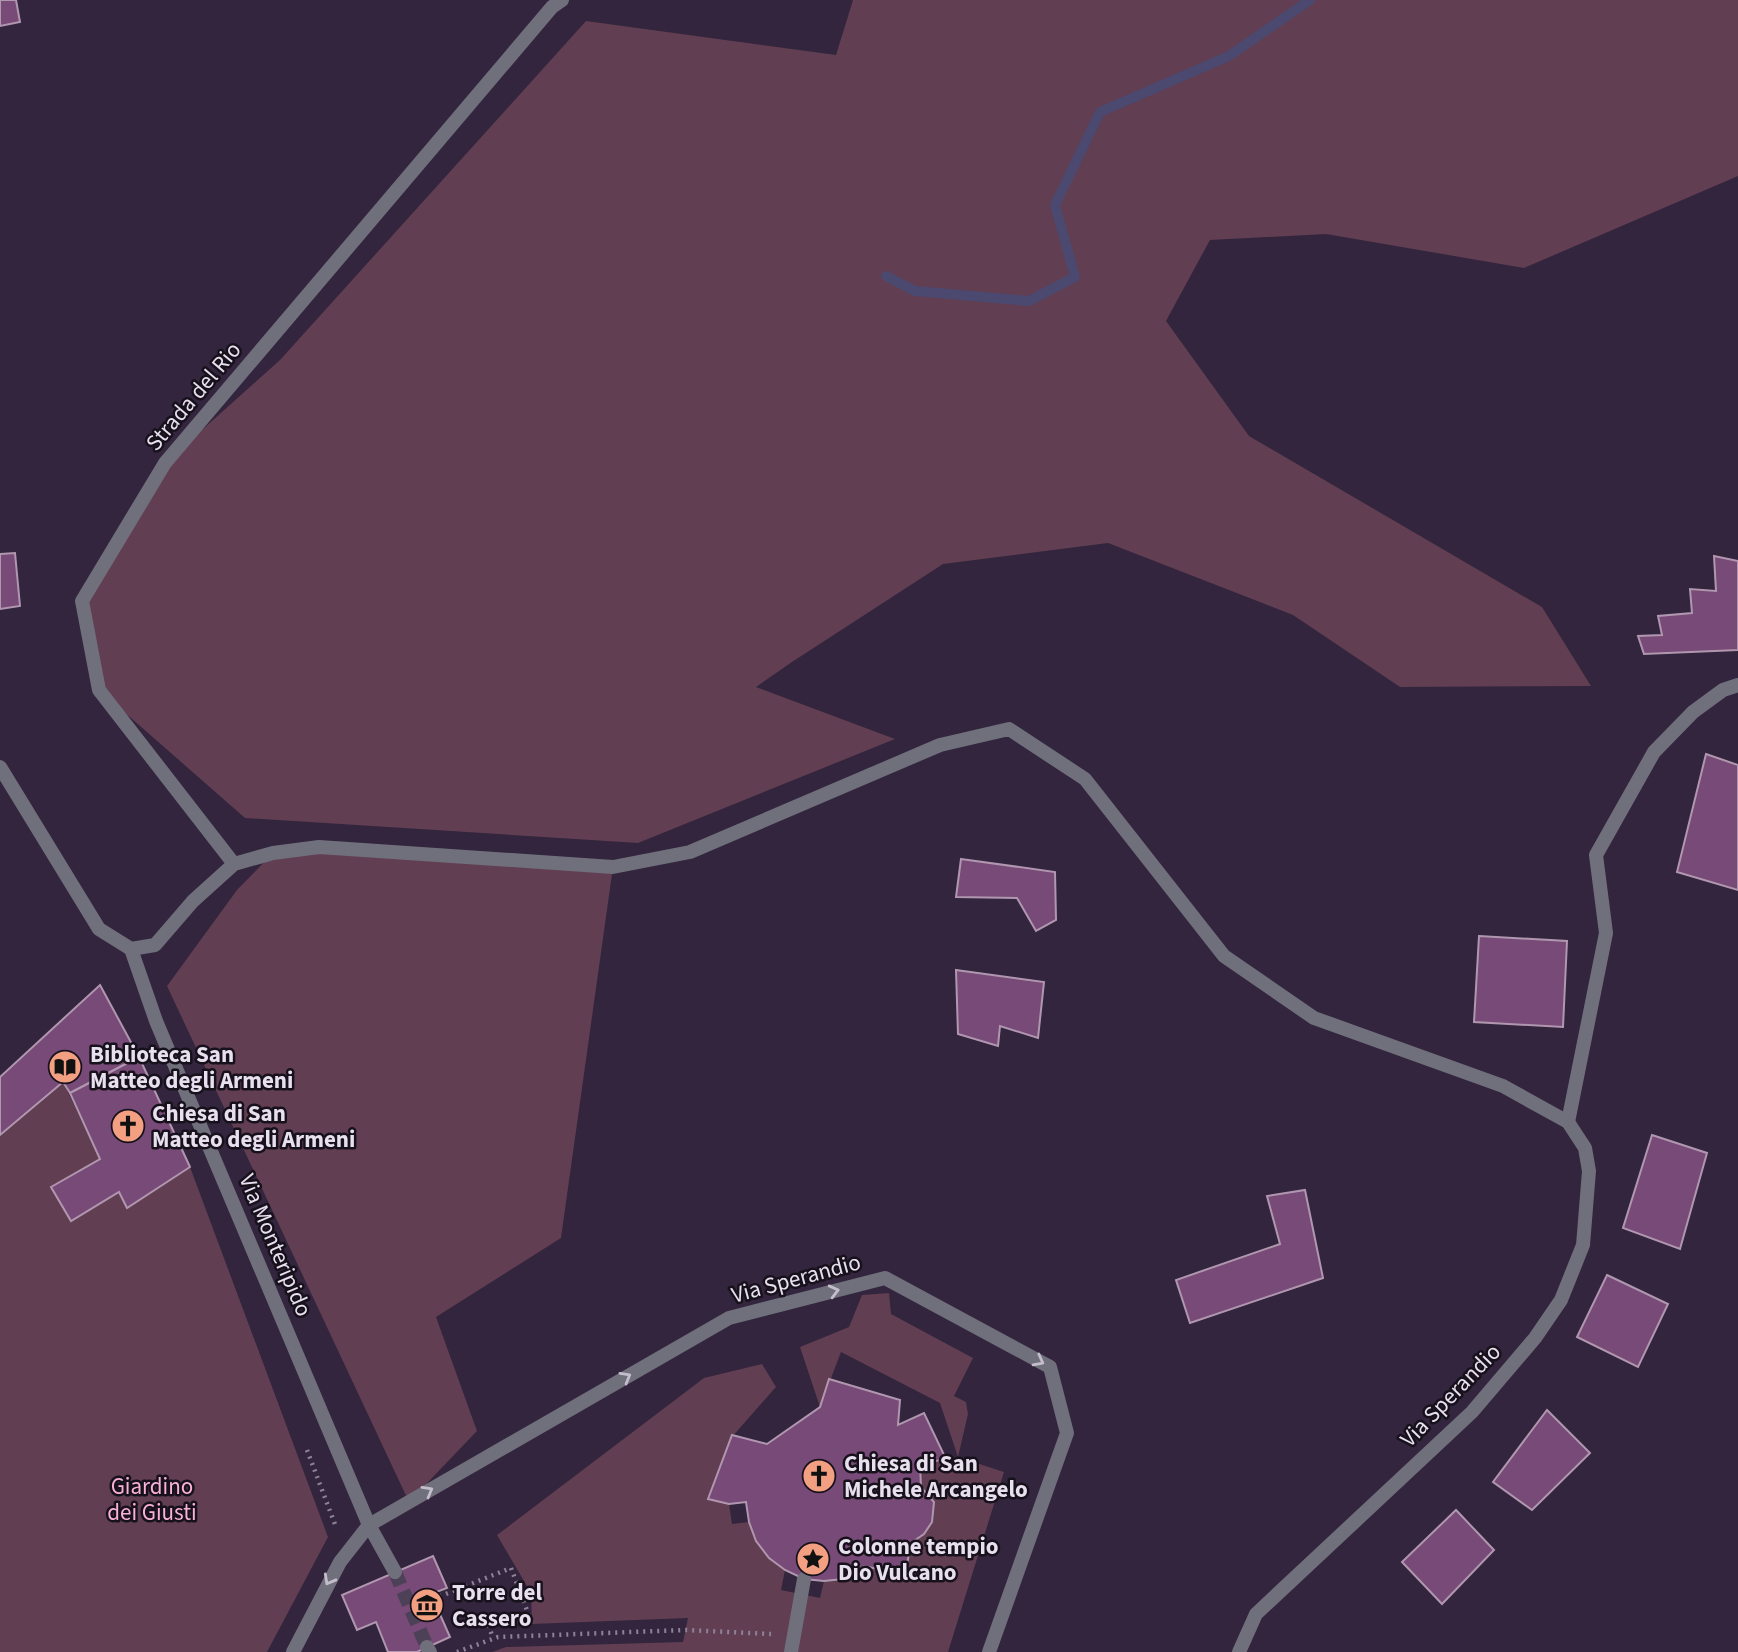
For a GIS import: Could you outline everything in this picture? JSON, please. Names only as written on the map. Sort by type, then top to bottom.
[{"type":"street","name":"Strada del Rio","points":[[234,864],[99,690],[82,601],[165,463],[552,7],[562,0]]},
{"type":"street","points":[[0,766],[99,929],[131,949],[155,945],[194,901],[234,864],[273,853],[319,847],[613,867],[690,852],[940,745],[1009,729],[1085,779],[1224,956],[1314,1018],[1503,1086],[1568,1122],[1606,933],[1596,855],[1654,752],[1693,712],[1723,690],[1738,683]]},
{"type":"street","name":"Via Monteripido","points":[[131,949],[156,1021],[369,1525],[395,1572]]},
{"type":"street","name":"Via Sperandio","points":[[1239,1652],[1256,1614],[1472,1412],[1535,1338],[1561,1300],[1583,1245],[1589,1171],[1585,1148],[1568,1122]]},
{"type":"street","name":"Via Sperandio","points":[[369,1525],[729,1318],[884,1278],[1050,1367],[1058,1394],[1066,1433],[989,1652]]},
{"type":"street","points":[[293,1652],[340,1562],[369,1525]]},
{"type":"street","points":[[791,1652],[804,1579]]},
{"type":"path","points":[[433,1599],[510,1568],[531,1621],[487,1621],[493,1638]]},
{"type":"path","points":[[457,1652],[493,1638],[686,1630],[794,1635]]},
{"type":"green space","points":[[853,0],[1738,0],[1738,176],[1524,268],[1326,234],[1210,240],[1166,321],[1249,436],[1542,607],[1591,686],[1400,687],[1293,615],[1108,543],[943,564],[756,687],[895,739],[638,843],[245,818],[99,690],[82,601],[165,463],[280,360],[586,21],[836,55]]},
{"type":"green space","points":[[319,847],[613,867],[561,1238],[436,1317],[477,1431],[409,1502],[167,986],[237,890],[273,853]]},
{"type":"green space","name":"Giardino dei Giusti","points":[[63,1082],[100,1159],[52,1187],[71,1221],[119,1192],[127,1208],[190,1167],[328,1537],[267,1652],[0,1652],[0,1135]]},
{"type":"green space","points":[[889,1293],[891,1314],[973,1358],[954,1396],[966,1402],[968,1414],[958,1457],[940,1403],[841,1352],[820,1407],[800,1347],[849,1327],[862,1295]]},
{"type":"green space","points":[[762,1364],[776,1387],[731,1438],[708,1499],[729,1504],[732,1524],[749,1522],[763,1549],[785,1570],[781,1590],[820,1598],[824,1581],[898,1551],[924,1533],[932,1522],[921,1487],[920,1464],[958,1457],[1004,1472],[948,1652],[492,1652],[506,1647],[683,1642],[688,1618],[532,1624],[531,1593],[497,1535],[704,1378]]},
{"type":"building","points":[[0,0],[16,0],[20,22],[0,26]]},
{"type":"building","points":[[15,553],[20,606],[0,609],[0,554]]},
{"type":"building","points":[[1714,556],[1738,561],[1738,650],[1644,654],[1638,636],[1662,635],[1658,616],[1692,613],[1690,589],[1716,591]]},
{"type":"building","points":[[1706,754],[1738,765],[1738,890],[1677,872]]},
{"type":"building","points":[[961,859],[1055,872],[1056,920],[1036,931],[1017,898],[956,897]]},
{"type":"building","points":[[1479,936],[1567,941],[1563,1027],[1474,1022]]},
{"type":"building","points":[[956,970],[1044,982],[1038,1038],[1000,1026],[998,1046],[958,1034]]},
{"type":"building","name":"Biblioteca San Matteo degli Armeni","points":[[100,985],[139,1057],[70,1093],[63,1082],[0,1135],[0,1077]]},
{"type":"building","name":"Chiesa di San Matteo degli Armeni","points":[[139,1057],[190,1167],[127,1208],[119,1192],[71,1221],[51,1187],[100,1159],[70,1093]]},
{"type":"building","points":[[1652,1135],[1707,1153],[1680,1249],[1623,1228]]},
{"type":"building","points":[[1305,1190],[1323,1278],[1190,1323],[1176,1280],[1280,1244],[1267,1196]]},
{"type":"building","points":[[1607,1275],[1668,1304],[1638,1367],[1577,1337]]},
{"type":"building","name":"Chiesa di San Michele Arcangelo","points":[[829,1379],[900,1400],[898,1425],[924,1413],[946,1459],[920,1464],[921,1487],[934,1502],[932,1522],[924,1534],[911,1543],[905,1575],[864,1566],[843,1579],[804,1579],[769,1558],[756,1541],[746,1502],[729,1504],[708,1499],[732,1435],[767,1444],[820,1407]]},
{"type":"building","points":[[1547,1410],[1590,1453],[1532,1510],[1493,1482]]},
{"type":"building","points":[[1456,1510],[1494,1550],[1442,1604],[1402,1562]]},
{"type":"building","points":[[433,1556],[447,1588],[431,1594],[450,1637],[417,1652],[388,1652],[376,1622],[357,1630],[342,1595]]},
{"type":"waterway","points":[[886,276],[915,291],[1029,301],[1075,277],[1055,205],[1100,112],[1229,56],[1310,0]]},
{"type":"tunnel","points":[[395,1572],[427,1647]]},
{"type":"place","name":"Biblioteca San Matteo degli Armeni","points":[[65,1067]]},
{"type":"place","name":"Chiesa di San Matteo degli Armeni","points":[[128,1126]]},
{"type":"place","name":"Chiesa di San Michele Arcangelo","points":[[819,1476]]},
{"type":"place","name":"Colonne tempio Dio Vulcano","points":[[813,1559]]},
{"type":"place","name":"Torre del Cassero","points":[[427,1605]]}]
